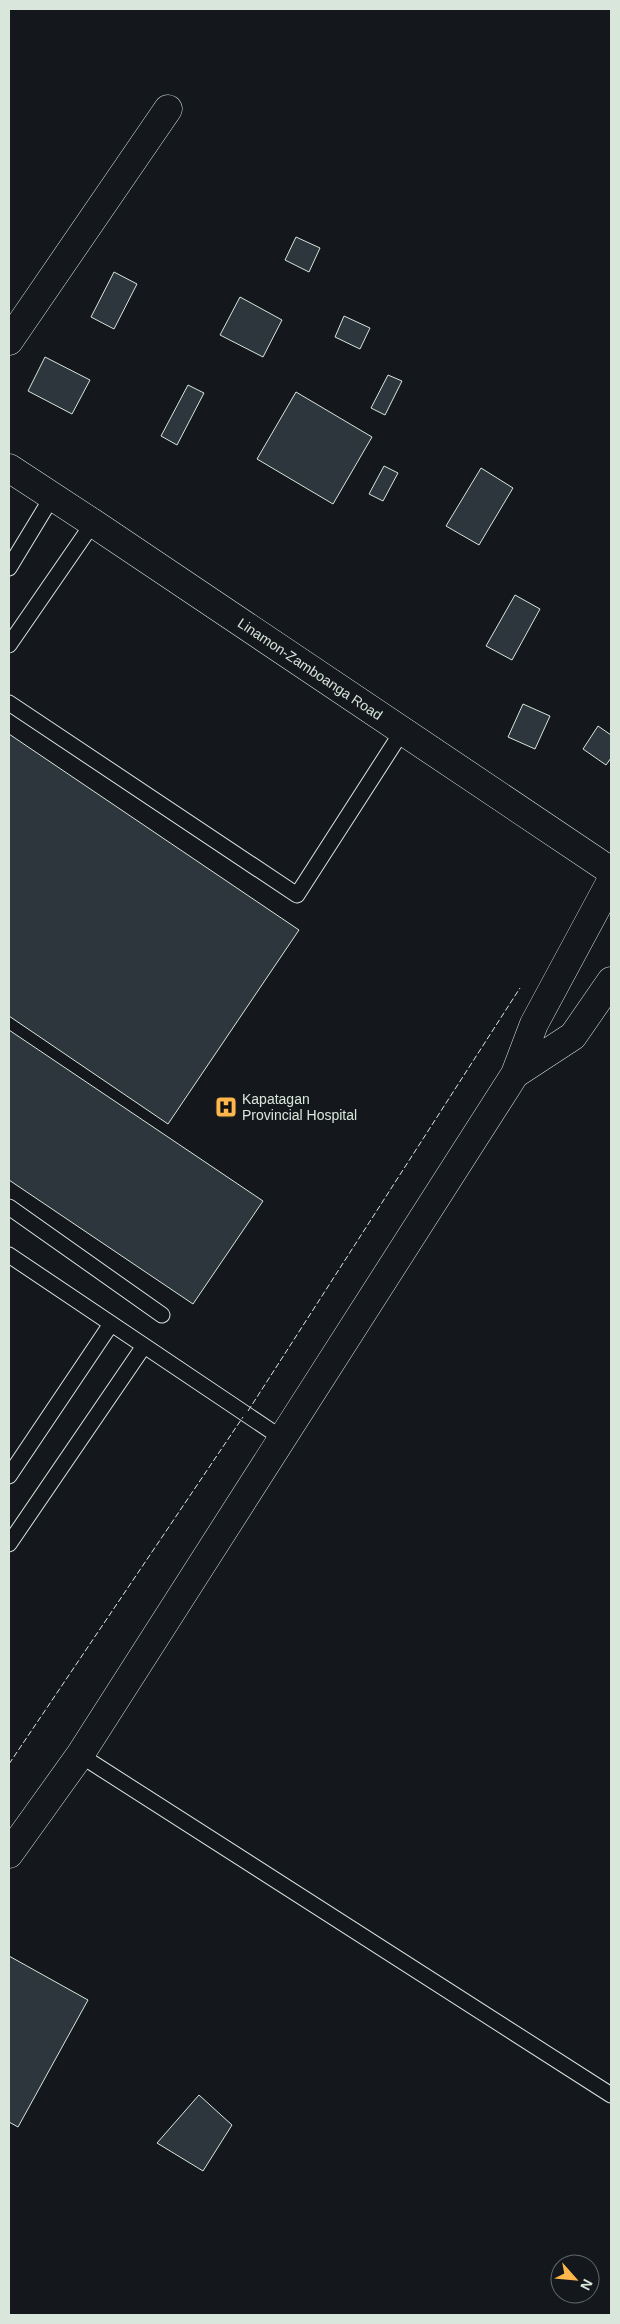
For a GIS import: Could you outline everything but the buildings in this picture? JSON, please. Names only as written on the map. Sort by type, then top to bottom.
[{"type":"main road","points":[[9,341],[168,109]]},
{"type":"main road","name":"Linamon-Zamboanga Road","points":[[9,468],[611,871]]},
{"type":"main road","points":[[9,1854],[80,1755],[515,1074],[534,1024],[611,881]]},
{"type":"main road","points":[[515,1074],[573,1036],[611,981]]},
{"type":"lane","points":[[9,568],[52,497]]},
{"type":"lane","points":[[9,645],[93,523]]},
{"type":"lane","points":[[9,703],[296,895],[403,730]]},
{"type":"lane","points":[[9,1207],[162,1314]]},
{"type":"lane","points":[[9,1256],[283,1439]]},
{"type":"lane","points":[[9,1476],[111,1324]]},
{"type":"lane","points":[[9,1544],[144,1346]]},
{"type":"lane","points":[[80,1755],[611,2095]]},
{"type":"fence","points":[[248,1411],[520,988]]},
{"type":"fence","points":[[9,1764],[243,1417]]},
{"type":"place","name":"Kapatagan Provincial Hospital","points":[[226,1107]]}]
